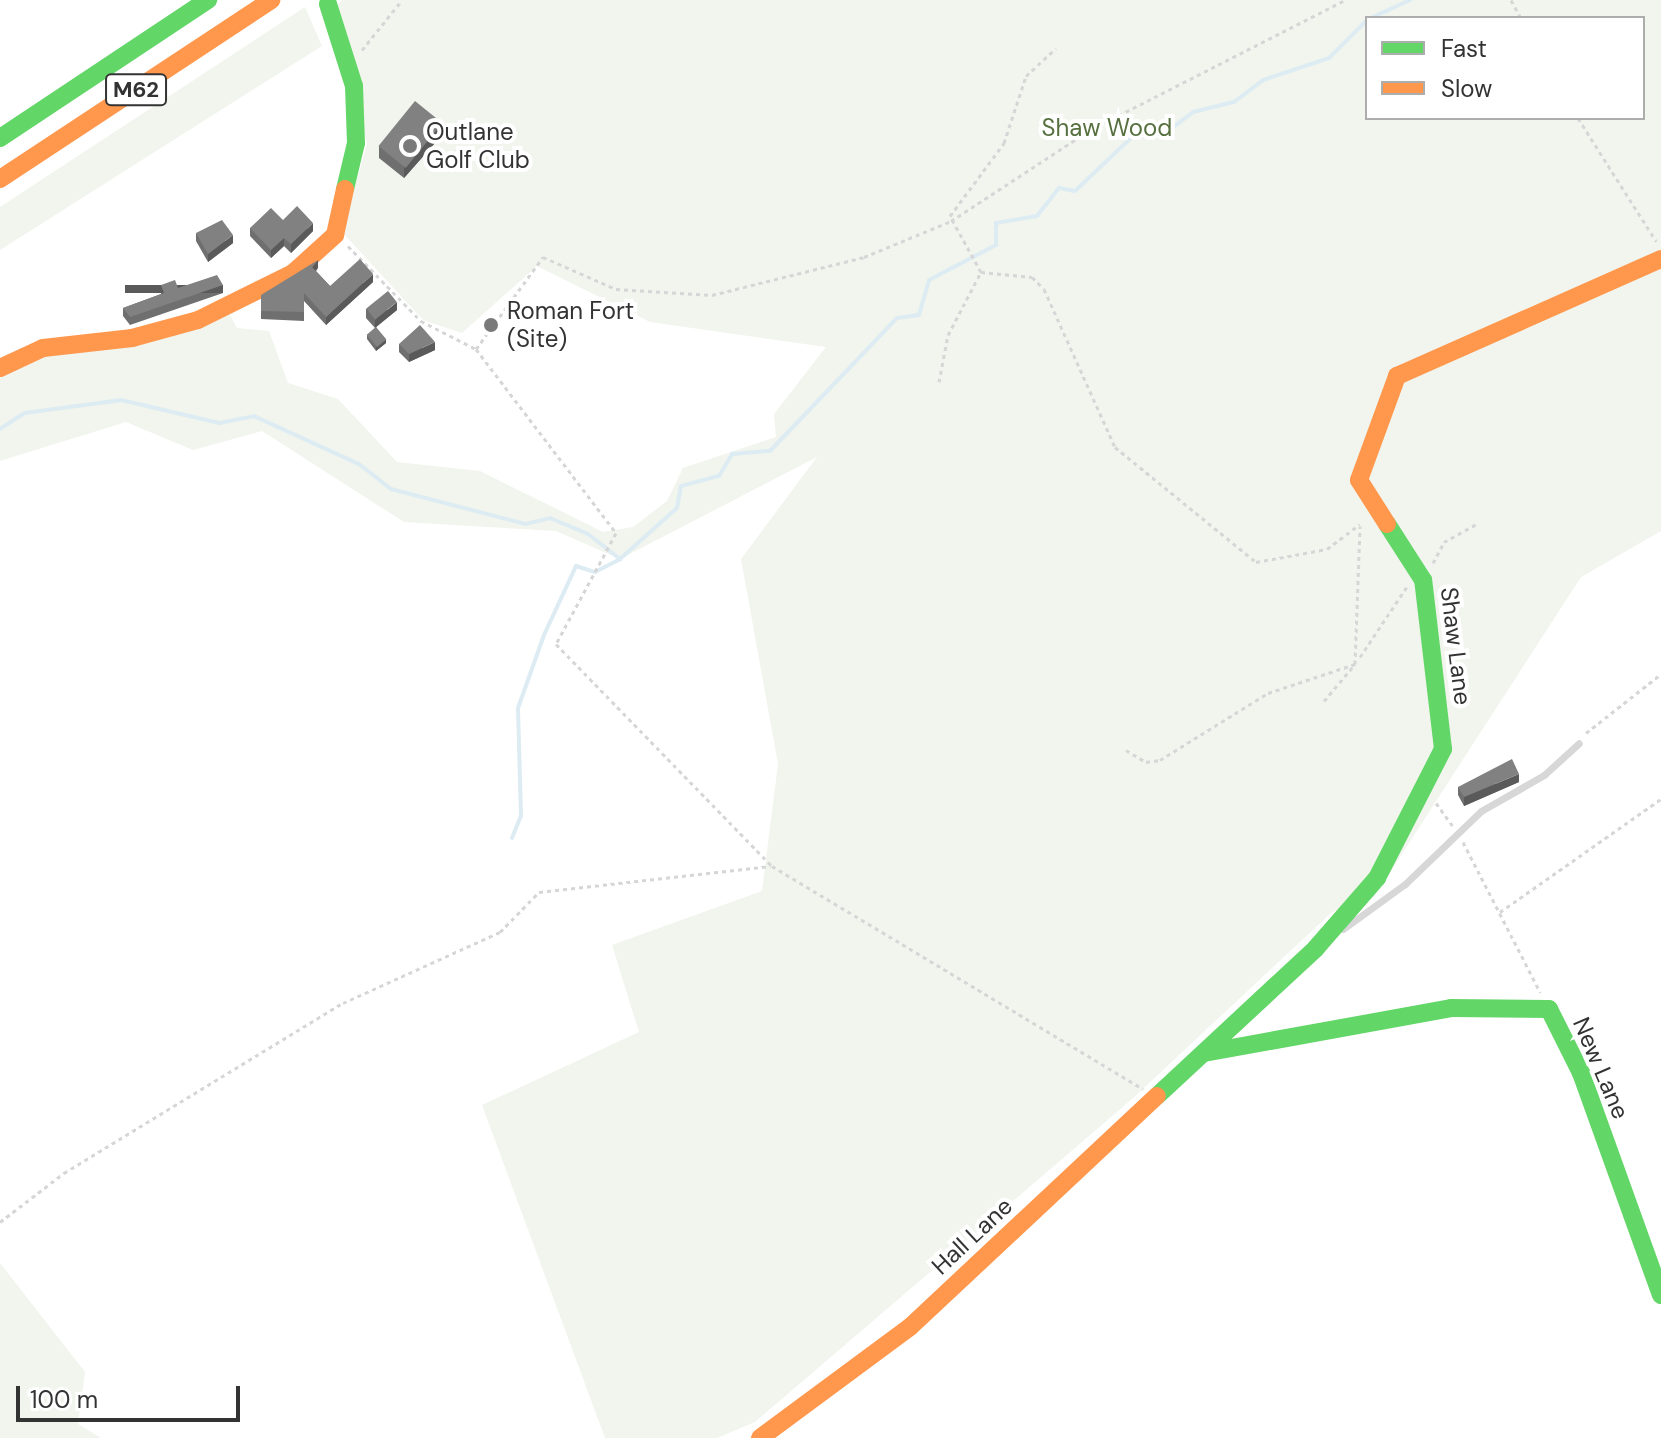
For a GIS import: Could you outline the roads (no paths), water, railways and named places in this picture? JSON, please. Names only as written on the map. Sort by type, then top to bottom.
[{"type":"main road","name":"M62","points":[[0,138],[208,0]]},
{"type":"main road","name":"M62","points":[[0,179],[271,0]]},
{"type":"main road","points":[[0,368],[43,348],[132,338],[198,320],[293,273],[335,235],[356,143],[348,68],[328,4]]},
{"type":"main road","name":"Shaw Lane","points":[[1203,1053],[1316,948],[1377,878],[1426,790],[1443,749],[1423,580],[1359,470],[1397,376],[1661,259]]},
{"type":"main road","name":"New Lane","points":[[1203,1053],[1451,1008],[1549,1009],[1581,1073],[1661,1295]]},
{"type":"main road","name":"Hall Lane","points":[[760,1438],[910,1327],[1203,1053]]},
{"type":"lane","points":[[1316,948],[1405,884],[1458,833],[1579,743]]},
{"type":"waterway","points":[[1375,16],[1410,0]]},
{"type":"waterway","points":[[0,429],[25,413],[121,400],[219,423],[254,416],[359,464],[391,489],[525,524],[550,518],[588,534],[620,559],[677,508],[681,486],[719,476],[732,454],[770,451],[897,318],[919,315],[929,280],[996,245],[996,223],[1037,216],[1059,188],[1075,191],[1132,137],[1164,134],[1193,112],[1234,102],[1263,80],[1329,58],[1365,22]]},
{"type":"waterway","points":[[512,838],[521,816],[518,708],[544,635],[576,566],[595,572],[620,559]]},
{"type":"place","name":"Outlane Golf Club","points":[[410,146]]},
{"type":"place","name":"Roman Fort (Site)","points":[[491,325]]},
{"type":"park label","name":"Shaw Wood","points":[[1107,128]]}]
